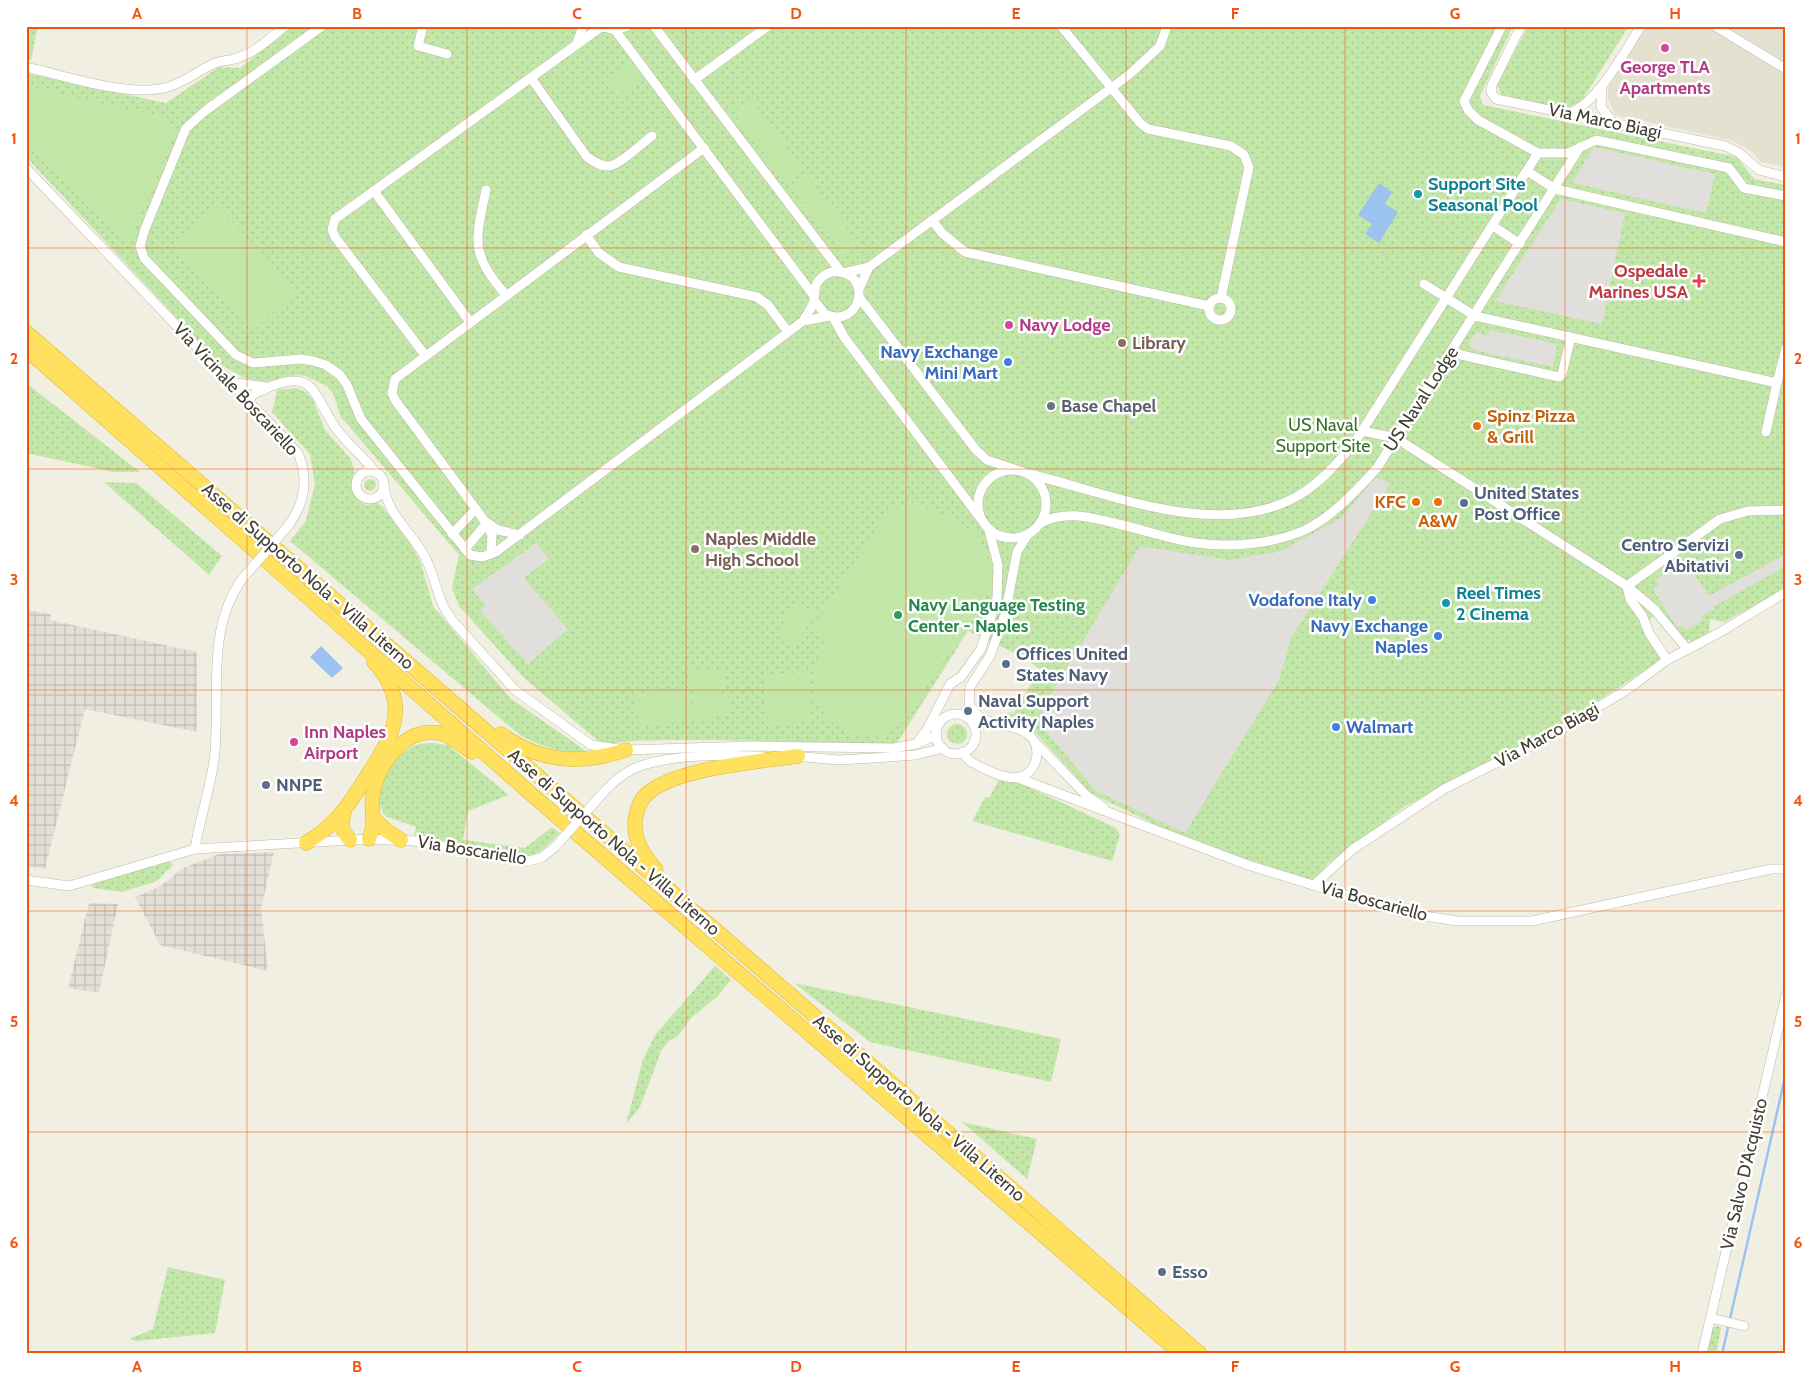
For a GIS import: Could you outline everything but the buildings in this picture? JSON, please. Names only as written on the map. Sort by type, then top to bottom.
[{"type":"highway","name":"Asse di Supporto Nola - Villa Literno","points":[[26,332],[704,919],[1200,1354]]},
{"type":"highway","name":"Asse di Supporto Nola - Villa Literno","points":[[26,349],[530,793],[1181,1354]]},
{"type":"highway","points":[[306,844],[323,833],[344,812],[387,746],[394,731],[396,706],[390,686],[380,668],[338,623]]},
{"type":"highway","points":[[430,683],[512,742],[533,753],[564,760],[600,759],[626,750]]},
{"type":"highway","points":[[369,839],[374,830],[372,804],[376,783],[395,748],[418,735],[442,734],[455,740],[530,793]]},
{"type":"highway","points":[[704,919],[646,858],[635,829],[642,800],[652,790],[672,779],[750,763],[798,756]]},
{"type":"highway","points":[[344,812],[341,824],[343,832],[350,840]]},
{"type":"highway","points":[[374,819],[401,840]]},
{"type":"street","points":[[26,67],[138,91],[154,90],[182,82],[214,64],[234,59],[252,51],[285,26]]},
{"type":"street","points":[[322,26],[205,111],[186,128],[145,229],[140,246],[144,258],[236,355],[253,363],[301,359],[313,361],[326,366],[340,375],[347,385],[361,419],[452,534],[475,557],[491,554],[520,535],[803,321],[832,316],[840,317],[853,310],[869,267]]},
{"type":"street","points":[[423,26],[418,46],[447,54]]},
{"type":"street","points":[[576,45],[583,26]]},
{"type":"street","points":[[425,355],[335,237],[332,230],[335,220],[600,27],[615,30],[628,26]]},
{"type":"street","points":[[654,26],[842,272],[853,279],[859,293],[976,450],[987,460],[1029,474],[1133,502],[1200,515],[1231,516],[1263,511],[1291,500],[1315,484],[1337,463],[1362,431],[1538,153]]},
{"type":"street","points":[[694,80],[768,26]]},
{"type":"street","points":[[1061,26],[1140,123],[1148,128],[1231,146],[1244,155],[1249,167],[1221,298]]},
{"type":"street","points":[[803,321],[821,277],[834,272],[869,267],[1130,74],[1160,46],[1168,26]]},
{"type":"street","points":[[1502,26],[1464,101],[1468,110],[1478,120],[1538,153],[1568,153],[1596,140],[1729,168],[1744,188],[1786,196]]},
{"type":"street","name":"Via Marco Biagi","points":[[1521,26],[1490,92],[1496,99],[1725,146],[1738,152],[1759,170],[1786,177]]},
{"type":"street","points":[[1568,113],[1582,106],[1602,86],[1641,26]]},
{"type":"street","points":[[1715,26],[1786,70]]},
{"type":"street","points":[[615,30],[814,298],[820,310],[832,316],[844,336],[989,530],[998,565],[997,598],[981,649],[961,677],[950,684],[928,728],[916,744]]},
{"type":"street","points":[[531,78],[587,157],[598,164],[609,166],[619,162],[652,136]]},
{"type":"street","points":[[1602,86],[1601,107],[1613,122]]},
{"type":"street","points":[[1582,106],[1589,118],[1601,107]]},
{"type":"street","name":"US Naval Lodge","points":[[1040,523],[1051,517],[1066,514],[1098,519],[1196,543],[1222,546],[1265,542],[1305,530],[1348,500],[1377,468],[1556,189],[1580,147]]},
{"type":"street","points":[[520,535],[498,530],[486,522],[395,400],[392,393],[394,378],[704,148]]},
{"type":"street","name":"Via Vicinale Boscariello","points":[[26,168],[293,446],[302,462],[305,484],[298,512],[243,578],[226,608],[219,632],[215,752],[195,849]]},
{"type":"street","points":[[1527,171],[1556,189],[1786,242]]},
{"type":"street","points":[[486,190],[478,225],[478,250],[487,273],[506,295]]},
{"type":"street","points":[[374,192],[470,322]]},
{"type":"street","points":[[932,220],[942,233],[965,252],[1210,306]]},
{"type":"street","points":[[1493,226],[1520,244]]},
{"type":"street","points":[[586,235],[599,254],[619,267],[756,297],[768,305],[788,332]]},
{"type":"street","points":[[1424,284],[1475,316],[1777,383]]},
{"type":"street","points":[[1221,298],[1228,301],[1231,307],[1230,314],[1226,319],[1219,320],[1213,318],[1209,312],[1210,306],[1213,300],[1221,298]]},
{"type":"street","points":[[1453,350],[1461,355],[1559,377],[1562,374],[1571,337]]},
{"type":"street","points":[[1766,432],[1786,348]]},
{"type":"street","points":[[250,401],[255,393],[269,388],[276,383],[292,380],[314,390],[335,427],[376,473],[384,485],[385,496],[390,507],[426,559],[442,608],[515,690],[591,745],[626,750],[751,746],[894,748],[916,744],[937,735]]},
{"type":"street","points":[[231,382],[269,388]]},
{"type":"street","points":[[1362,431],[1396,438],[1627,586],[1655,610],[1687,650]]},
{"type":"street","points":[[981,519],[978,499],[980,489],[994,474],[1014,469]]},
{"type":"street","points":[[376,473],[367,472],[359,476],[356,485],[358,494],[365,499],[374,499],[381,494],[384,485]]},
{"type":"street","points":[[982,720],[969,705],[970,687],[990,656],[1005,615],[1017,552],[1028,534],[1040,523],[1045,512],[1046,502],[1038,481],[1029,474]]},
{"type":"street","points":[[452,534],[476,509]]},
{"type":"street","points":[[1627,586],[1720,519],[1748,511],[1786,510]]},
{"type":"street","points":[[465,549],[486,522]]},
{"type":"street","points":[[486,522],[493,543],[491,554]]},
{"type":"street","points":[[989,530],[1008,538],[1028,534]]},
{"type":"street","points":[[1627,586],[1630,599],[1643,617],[1649,633],[1667,660]]},
{"type":"street","name":"Via Marco Biagi","points":[[1314,885],[1353,849],[1444,789],[1552,735],[1628,689],[1667,660],[1717,634],[1786,592]]},
{"type":"street","points":[[940,705],[947,716]]},
{"type":"street","points":[[958,714],[966,716],[974,725],[976,738],[970,748],[962,752],[953,753],[943,748],[937,735],[940,722],[947,716],[958,714]]},
{"type":"street","name":"Via Boscariello","points":[[966,716],[1021,730],[1086,795],[1117,817]]},
{"type":"street","points":[[1018,778],[1028,774],[1035,765],[1037,753],[1033,741]]},
{"type":"street","name":"Via Boscariello","points":[[26,880],[69,886],[195,849],[369,839],[401,840],[528,861],[541,858],[556,846],[602,794],[618,778],[633,768],[652,763],[728,755],[798,756],[839,760],[915,755],[943,748]]},
{"type":"street","name":"Via Boscariello","points":[[962,752],[971,763],[1018,778],[1248,865],[1400,912],[1457,922],[1532,921],[1771,869],[1786,869]]},
{"type":"street","name":"Via Salvo D'Acquisto","points":[[1702,1354],[1714,1319],[1786,995]]},
{"type":"street","points":[[1714,1319],[1742,1325]]},
{"type":"shaded area","points":[[1646,26],[1786,26],[1786,167],[1761,162],[1754,153],[1733,141],[1615,115],[1608,99],[1608,87]]},
{"type":"shaded area","points":[[1594,147],[1715,174],[1706,213],[1572,183]]},
{"type":"shaded area","points":[[1561,199],[1625,213],[1602,324],[1495,301]]},
{"type":"shaded area","points":[[1490,330],[1557,344],[1553,367],[1486,353],[1473,349],[1468,344],[1478,331],[1487,337]]},
{"type":"shaded area","points":[[1376,477],[1390,484],[1291,638],[1279,680],[1185,833],[1096,791],[1044,729],[1042,709],[1140,546],[1230,560],[1281,551],[1341,518]]},
{"type":"shaded area","points":[[536,543],[549,559],[524,578],[568,629],[528,664],[480,611],[485,606],[472,589]]},
{"type":"shaded area","points":[[1786,554],[1786,566],[1713,607],[1714,610],[1701,616],[1703,621],[1686,630],[1683,625],[1677,628],[1653,589],[1658,586],[1656,579],[1680,564],[1684,572],[1691,569],[1709,596]]},
{"type":"shaded area","points":[[26,610],[51,614],[50,620],[197,652],[197,732],[85,709],[45,869],[26,866]]},
{"type":"shaded area","points":[[274,852],[261,909],[268,971],[160,945],[135,897],[161,886],[183,868],[219,854]]},
{"type":"shaded area","points":[[89,903],[118,904],[99,993],[68,988]]},
{"type":"green space","points":[[26,26],[38,26],[31,60],[26,59]]},
{"type":"green space","name":"US Naval Support Site","points":[[294,26],[1513,26],[1480,96],[1483,105],[1737,157],[1754,179],[1786,185],[1786,588],[1724,622],[1710,619],[1709,632],[1691,643],[1689,640],[1682,644],[1657,614],[1644,624],[1667,656],[1542,737],[1404,807],[1328,864],[1313,881],[1183,838],[1092,794],[1031,728],[1008,720],[1007,712],[1013,714],[1040,669],[1019,655],[968,631],[897,743],[662,740],[603,745],[524,678],[459,606],[452,588],[459,555],[341,417],[333,393],[328,387],[306,376],[296,375],[266,382],[244,378],[220,364],[26,157],[26,73],[166,103],[219,67],[240,68]]},
{"type":"green space","points":[[1528,26],[1629,26],[1582,100],[1570,107],[1562,107],[1502,96],[1497,85]]},
{"type":"green space","points":[[631,61],[643,77],[617,97],[604,81]]},
{"type":"green space","points":[[26,86],[167,118],[174,134],[129,242],[26,138]]},
{"type":"green space","points":[[750,98],[802,168],[784,181],[733,111]]},
{"type":"green space","points":[[806,174],[859,243],[843,255],[790,186]]},
{"type":"green space","points":[[217,206],[297,290],[253,332],[173,248]]},
{"type":"green space","points":[[26,383],[140,472],[114,472],[26,453]]},
{"type":"green space","points":[[296,388],[306,392],[313,400],[325,430],[350,458],[354,469],[353,492],[360,499],[359,502],[367,505],[376,503],[382,506],[410,543],[421,563],[433,606],[510,698],[586,751],[603,753],[580,753],[561,750],[542,745],[521,736],[290,541],[306,521],[315,484],[310,454],[272,412],[277,390]]},
{"type":"green space","points":[[368,479],[372,479],[376,485],[372,491],[368,491],[364,487],[364,483]]},
{"type":"green space","points":[[104,482],[136,483],[222,556],[209,575]]},
{"type":"green space","name":"Navy Language Testing Center - Naples","points":[[914,502],[956,520],[976,534],[986,551],[991,576],[985,599],[903,723],[887,734],[867,736],[844,732],[829,720],[817,704],[813,681],[814,665],[828,642],[811,631],[876,530],[893,509]]},
{"type":"green space","points":[[796,602],[815,613],[795,646],[776,634]]},
{"type":"green space","points":[[724,668],[727,691],[693,695],[690,672]]},
{"type":"green space","points":[[809,672],[812,722],[768,725],[765,674]]},
{"type":"green space","points":[[689,688],[694,720],[639,727],[635,694]]},
{"type":"green space","points":[[727,693],[730,715],[695,720],[692,697]]},
{"type":"green space","points":[[957,724],[964,727],[967,734],[964,741],[957,744],[950,741],[947,734],[950,727]]},
{"type":"green space","points":[[419,744],[448,745],[509,795],[468,811],[463,840],[525,848],[552,827],[560,833],[544,848],[533,855],[510,855],[414,835],[416,827],[385,816],[378,794],[385,774],[405,752]]},
{"type":"green space","points":[[1000,778],[1024,785],[1116,828],[1120,835],[1112,861],[972,821],[985,797],[989,798]]},
{"type":"green space","points":[[168,860],[173,865],[157,881],[122,892],[94,888],[91,885]]},
{"type":"green space","points":[[715,966],[731,980],[717,997],[691,1018],[678,1036],[668,1042],[661,1051],[640,1107],[626,1124],[643,1060],[655,1035]]},
{"type":"green space","points":[[794,983],[1061,1039],[1051,1082],[870,1042]]},
{"type":"green space","points":[[962,1122],[1037,1139],[1027,1179]]},
{"type":"green space","points":[[168,1267],[225,1280],[215,1333],[137,1341],[129,1339],[153,1329]]},
{"type":"green space","points":[[1719,1326],[1721,1328],[1716,1354],[1707,1354],[1713,1327]]},
{"type":"water","points":[[1379,183],[1392,192],[1385,204],[1398,212],[1379,243],[1365,234],[1372,224],[1358,215]]},
{"type":"water","points":[[321,646],[343,668],[332,678],[310,657]]},
{"type":"waterway","points":[[1722,1354],[1786,1073]]},
{"type":"place","name":"George TLA Apartments","points":[[1665,48]]},
{"type":"place","name":"Support Site Seasonal Pool","points":[[1418,194]]},
{"type":"place","name":"Ospedale Marines USA","points":[[1699,281]]},
{"type":"place","name":"Navy Lodge","points":[[1009,325]]},
{"type":"place","name":"Library","points":[[1122,343]]},
{"type":"place","name":"Navy Exchange Mini Mart","points":[[1008,362]]},
{"type":"place","name":"Base Chapel","points":[[1051,406]]},
{"type":"place","name":"Spinz Pizza & Grill","points":[[1477,426]]},
{"type":"place","name":"KFC","points":[[1416,502]]},
{"type":"place","name":"A&W","points":[[1438,502]]},
{"type":"place","name":"United States Post Office","points":[[1464,503]]},
{"type":"place","name":"Naples Middle High School","points":[[695,549]]},
{"type":"place","name":"Centro Servizi Abitativi","points":[[1739,555]]},
{"type":"place","name":"Vodafone Italy","points":[[1372,600]]},
{"type":"place","name":"Reel Times 2 Cinema","points":[[1446,603]]},
{"type":"place","name":"Navy Language Testing Center - Naples","points":[[898,615]]},
{"type":"place","name":"Navy Exchange Naples","points":[[1438,636]]},
{"type":"place","name":"Offices United States Navy","points":[[1006,664]]},
{"type":"place","name":"Naval Support Activity Naples","points":[[968,711]]},
{"type":"place","name":"Walmart","points":[[1336,727]]},
{"type":"place","name":"Inn Naples Airport","points":[[294,742]]},
{"type":"place","name":"NNPE","points":[[266,785]]},
{"type":"place","name":"Esso","points":[[1162,1272]]}]
